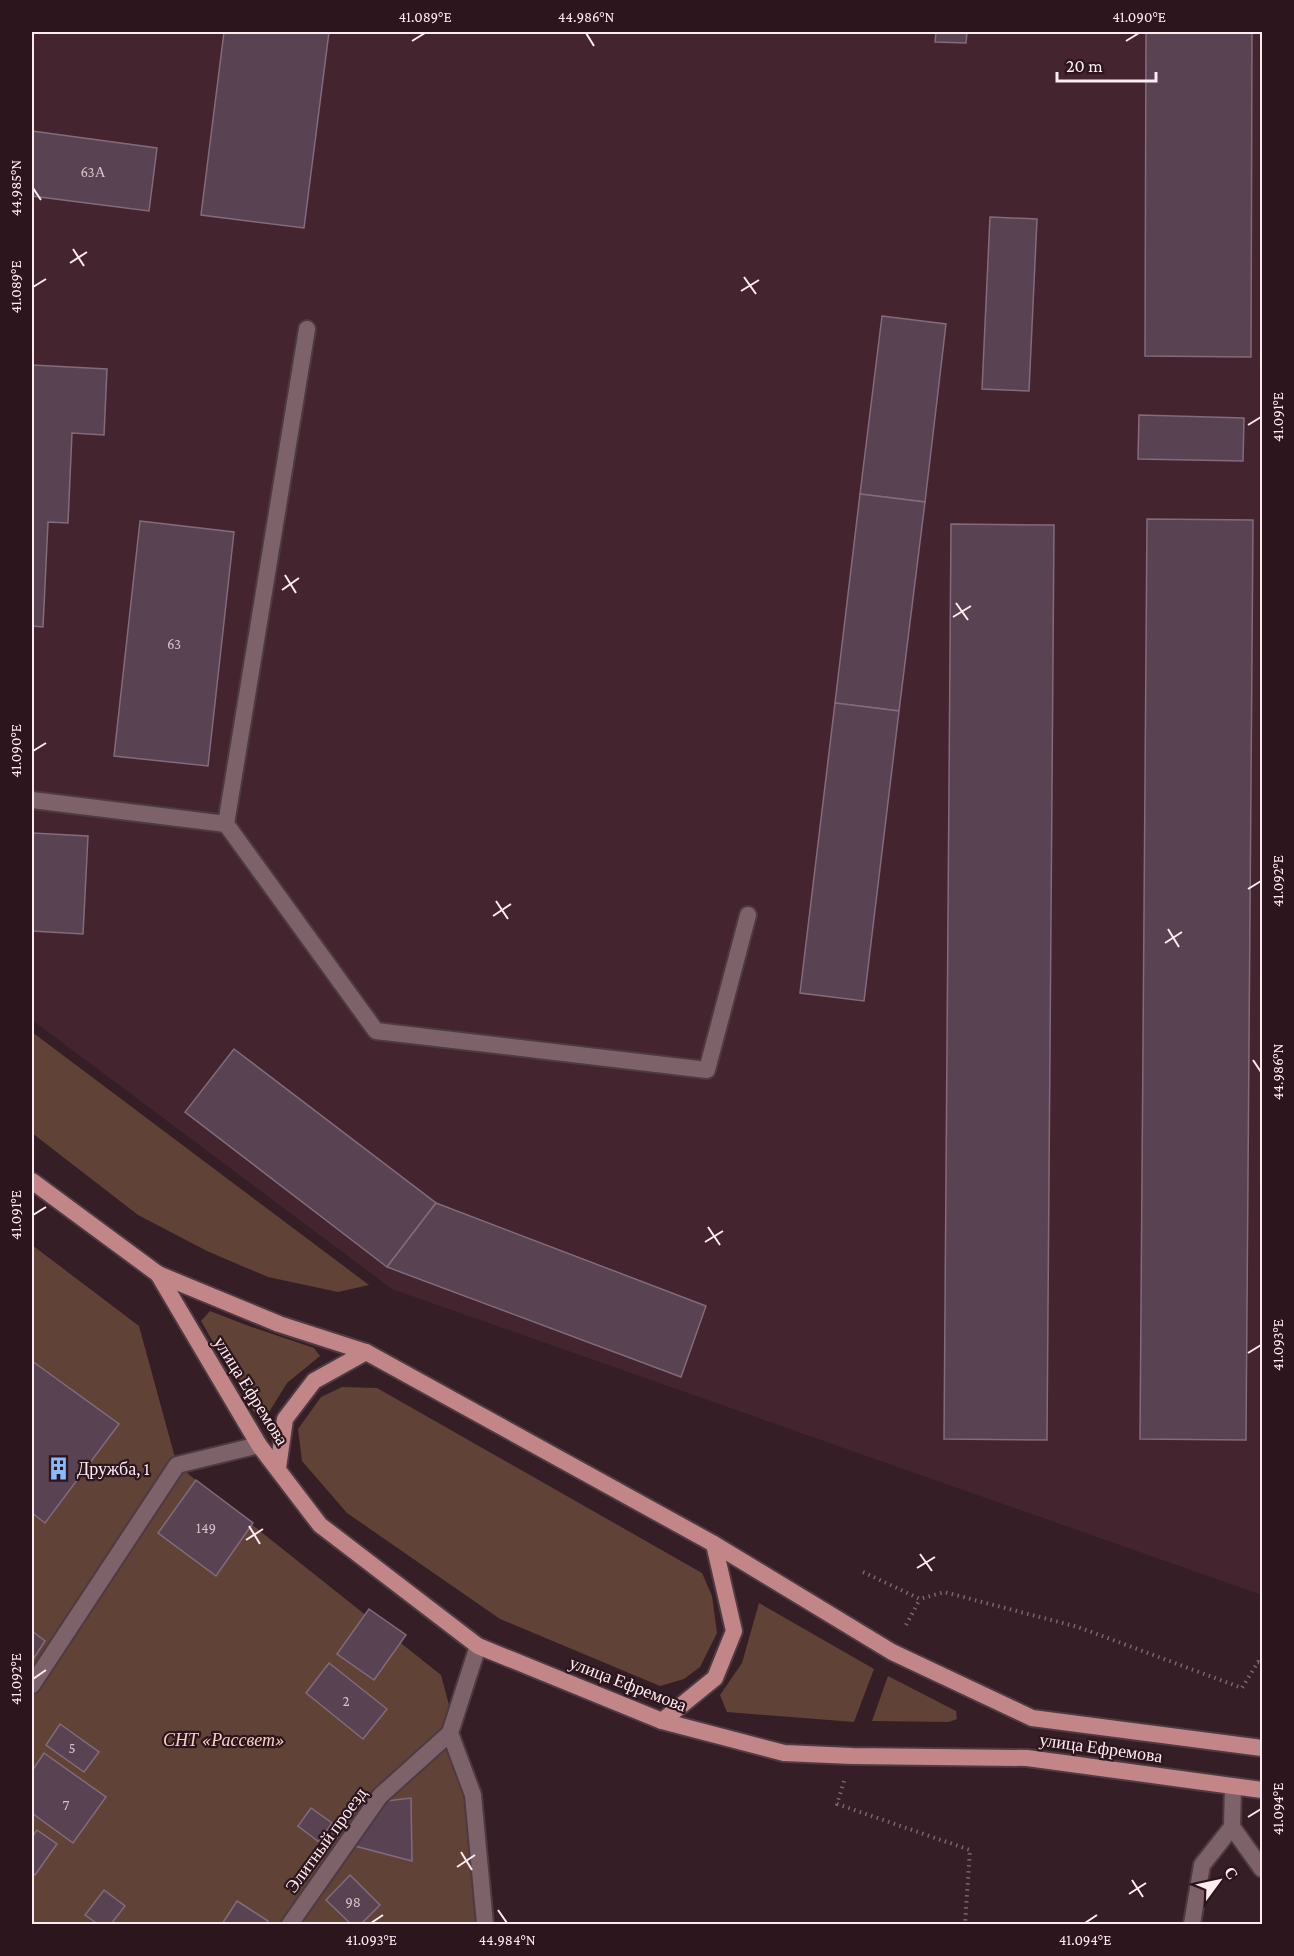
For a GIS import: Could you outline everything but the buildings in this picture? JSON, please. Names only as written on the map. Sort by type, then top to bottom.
[{"type":"main road","name":"улица Ефремова","points":[[32,1181],[158,1274],[279,1324],[366,1352],[714,1544],[892,1652],[1032,1718],[1263,1748]]},
{"type":"main road","name":"улица Ефремова","points":[[158,1274],[259,1445],[320,1525],[478,1646],[663,1721],[784,1753],[1027,1758],[1263,1791]]},
{"type":"main road","points":[[278,1468],[285,1419],[314,1381],[366,1352]]},
{"type":"main road","points":[[663,1721],[715,1678],[734,1631],[714,1544]]},
{"type":"street","points":[[307,329],[226,824],[376,1031],[707,1070],[748,915]]},
{"type":"street","points":[[32,800],[226,824]]},
{"type":"street","points":[[32,1685],[177,1465],[259,1445]]},
{"type":"street","points":[[478,1646],[450,1733],[473,1794],[485,1924]]},
{"type":"street","name":"Элитный проезд","points":[[290,1924],[380,1796],[450,1733]]},
{"type":"street","points":[[1192,1924],[1202,1865],[1232,1827],[1233,1786]]},
{"type":"street","points":[[1232,1827],[1263,1869]]},
{"type":"path","points":[[863,1572],[920,1599],[944,1592],[1078,1628],[1242,1688],[1258,1662],[1263,1663]]},
{"type":"path","points":[[906,1625],[920,1599]]},
{"type":"path","points":[[848,1770],[837,1804],[970,1850],[964,1924]]},
{"type":"shaded area","points":[[32,32],[1262,32],[1262,1595],[392,1289],[32,1020]]},
{"type":"green space","points":[[32,1032],[369,1285],[338,1292],[268,1277],[207,1251],[138,1215],[32,1133]]},
{"type":"green space","name":"СНТ «Рассвет»","points":[[32,1245],[139,1326],[177,1465],[441,1675],[473,1795],[485,1924],[32,1924]]},
{"type":"green space","points":[[210,1311],[314,1348],[320,1356],[287,1383],[266,1417],[255,1414],[201,1321]]},
{"type":"green space","points":[[342,1387],[377,1388],[702,1573],[712,1596],[717,1633],[700,1667],[684,1679],[660,1686],[500,1619],[347,1513],[302,1461],[298,1429],[321,1397]]},
{"type":"green space","points":[[759,1603],[874,1669],[854,1722],[727,1712],[720,1695],[742,1663]]},
{"type":"green space","points":[[888,1676],[956,1711],[957,1719],[949,1722],[872,1721]]},
{"type":"place","name":"Дружба, 1","points":[[59,1469]]}]
